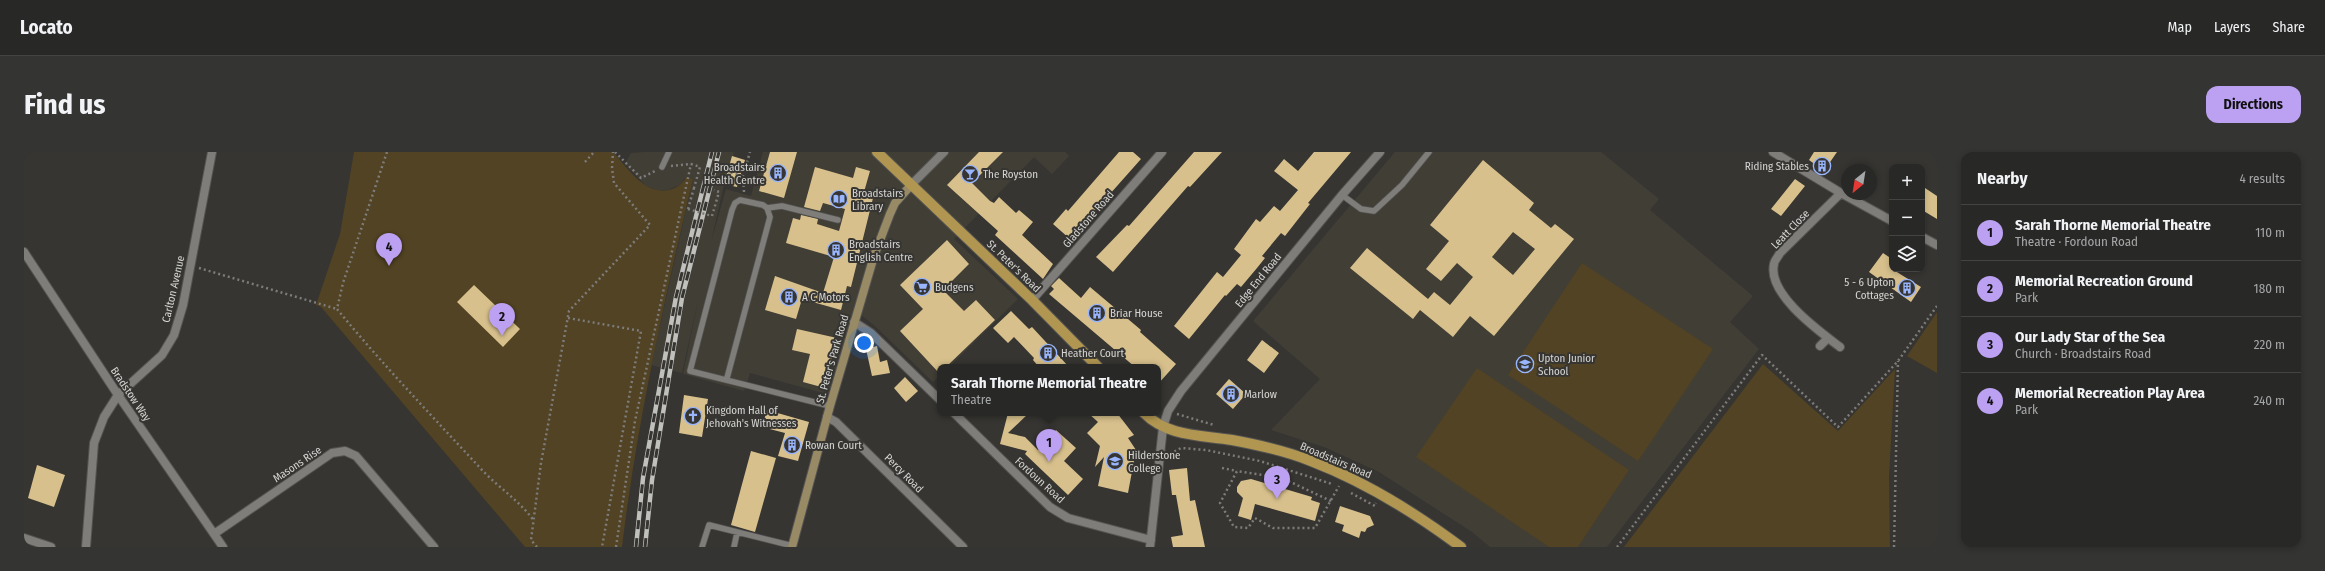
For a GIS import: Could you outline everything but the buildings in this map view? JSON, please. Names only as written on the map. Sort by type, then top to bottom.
[{"type":"main road","name":"St. Peter's Road","points":[[877,152],[1032,300],[1095,364]]},
{"type":"main road","name":"St. Peter's Park Road","points":[[792,547],[854,322],[884,228],[895,203],[912,184]]},
{"type":"main road","points":[[1148,416],[1163,428]]},
{"type":"main road","name":"Broadstairs Road","points":[[1163,428],[1178,432],[1266,447],[1311,461],[1381,493],[1461,547]]},
{"type":"street","name":"Carlton Avenue","points":[[86,547],[94,443],[104,417],[118,395],[162,355],[174,335],[183,305],[212,152]]},
{"type":"street","points":[[912,184],[944,152]]},
{"type":"street","name":"Gladstone Road","points":[[1032,300],[1162,152]]},
{"type":"street","name":"Edge End Road","points":[[1163,428],[1168,411],[1181,391],[1342,195],[1380,152]]},
{"type":"street","points":[[1773,152],[1841,194]]},
{"type":"street","name":"Leatt Close","points":[[1840,347],[1828,338],[1787,300],[1776,286],[1774,264],[1780,253],[1841,194]]},
{"type":"street","points":[[1852,200],[1889,219]]},
{"type":"street","points":[[1925,239],[1937,245]]},
{"type":"street","name":"Bradstow Way","points":[[24,252],[118,395],[223,547]]},
{"type":"street","points":[[854,322],[872,333],[937,397]]},
{"type":"street","points":[[1820,346],[1828,338]]},
{"type":"street","name":"Fordoun Road","points":[[957,416],[1050,507],[1068,518],[1150,544]]},
{"type":"street","name":"Percy Road","points":[[827,417],[836,422],[963,547]]},
{"type":"street","points":[[1150,544],[1159,452],[1163,428]]},
{"type":"street","name":"Masons Rise","points":[[214,534],[332,453],[345,451],[356,456],[434,547]]},
{"type":"street","points":[[24,538],[51,547]]},
{"type":"lane","points":[[662,166],[669,152]]},
{"type":"lane","points":[[1342,195],[1360,209],[1374,211],[1402,185],[1429,152]]},
{"type":"lane","points":[[727,378],[770,217],[767,208],[763,205],[740,200],[735,203],[732,210],[690,371],[727,378],[830,406]]},
{"type":"lane","points":[[767,208],[782,206],[838,220]]},
{"type":"lane","points":[[702,547],[709,525],[792,547]]},
{"type":"lane","points":[[734,547],[737,533]]},
{"type":"path","points":[[337,309],[343,283],[387,152]]},
{"type":"path","points":[[585,162],[594,152]]},
{"type":"path","points":[[614,152],[641,178],[662,166],[691,164],[700,167],[688,210],[712,216],[719,192],[714,190]]},
{"type":"path","points":[[537,547],[531,540],[541,463],[569,311],[650,225],[614,183],[612,168],[614,152]]},
{"type":"path","points":[[744,201],[743,176],[750,152]]},
{"type":"path","points":[[616,547],[635,421],[691,164]]},
{"type":"path","points":[[721,170],[743,176]]},
{"type":"path","points":[[203,269],[337,309],[391,372],[492,480],[526,510],[534,521]]},
{"type":"path","points":[[1616,547],[1762,355],[1838,427],[1898,361],[1937,306]]},
{"type":"path","points":[[568,318],[641,331],[602,547]]},
{"type":"path","points":[[1894,547],[1898,361]]},
{"type":"path","points":[[1159,452],[1171,455],[1181,448],[1221,453],[1260,461],[1339,486],[1375,506]]},
{"type":"path","points":[[1222,468],[1282,478],[1331,500]]},
{"type":"path","points":[[1237,471],[1220,503],[1234,527],[1248,528],[1255,518],[1272,528],[1315,528],[1339,486]]},
{"type":"shaded area","points":[[354,152],[613,152],[638,180],[654,189],[663,191],[672,189],[680,184],[686,177],[693,179],[643,408],[622,547],[525,547],[321,307],[316,305],[340,234]]},
{"type":"shaded area","points":[[734,152],[733,156],[745,160],[737,187],[724,184],[682,373],[651,365],[693,179],[686,177],[680,185],[667,190],[659,191],[646,186],[625,164],[631,153]]},
{"type":"shaded area","points":[[763,152],[1065,152],[1069,156],[1052,174],[1034,157],[954,239],[1018,299],[952,364],[937,364],[937,379],[933,382],[876,327],[854,309],[830,395],[750,373],[744,391],[683,374],[708,253],[726,189],[751,196]]},
{"type":"shaded area","name":"Upton Junior School","points":[[1395,152],[1601,152],[1659,199],[1650,210],[1753,296],[1730,322],[1759,349],[1607,547],[1490,547],[1472,532],[1379,472],[1324,447],[1271,430],[1320,379],[1253,321]]},
{"type":"shaded area","points":[[1582,263],[1713,349],[1638,461],[1508,375]]},
{"type":"shaded area","points":[[1937,312],[1937,373],[1907,356]]},
{"type":"shaded area","points":[[1763,364],[1838,431],[1895,369],[1889,477],[1890,547],[1624,547]]},
{"type":"shaded area","points":[[1477,368],[1629,470],[1578,547],[1549,547],[1416,457]]},
{"type":"railway","points":[[636,547],[643,478],[676,297],[712,152]]},
{"type":"railway","points":[[645,547],[652,480],[682,298],[719,152]]},
{"type":"place","name":"Riding Stables","points":[[1822,166]]},
{"type":"place","name":"Broadstairs Health Centre","points":[[778,173]]},
{"type":"place","name":"The Royston","points":[[970,174]]},
{"type":"place","name":"Broadstairs Library","points":[[839,199]]},
{"type":"place","name":"Broadstairs English Centre","points":[[836,250]]},
{"type":"place","name":"Memorial Recreation Play Area","points":[[389,266]]},
{"type":"place","name":"Budgens","points":[[922,287]]},
{"type":"place","name":"5 - 6 Upton Cottages","points":[[1907,288]]},
{"type":"place","name":"A C Motors","points":[[789,297]]},
{"type":"place","name":"Briar House","points":[[1097,313]]},
{"type":"place","name":"Memorial Recreation Ground","points":[[502,336]]},
{"type":"place","name":"Heather Court","points":[[1048,353]]},
{"type":"place","name":"Upton Junior School","points":[[1525,364]]},
{"type":"place","name":"Marlow","points":[[1231,394]]},
{"type":"place","name":"Kingdom Hall of Jehovah's Witnesses","points":[[693,416]]},
{"type":"place","name":"Rowan Court","points":[[792,445]]},
{"type":"place","name":"Hilderstone College","points":[[1115,461]]},
{"type":"place","name":"Sarah Thorne Memorial Theatre","points":[[1049,462]]},
{"type":"place","name":"Our Lady Star of the Sea","points":[[1277,499]]}]
